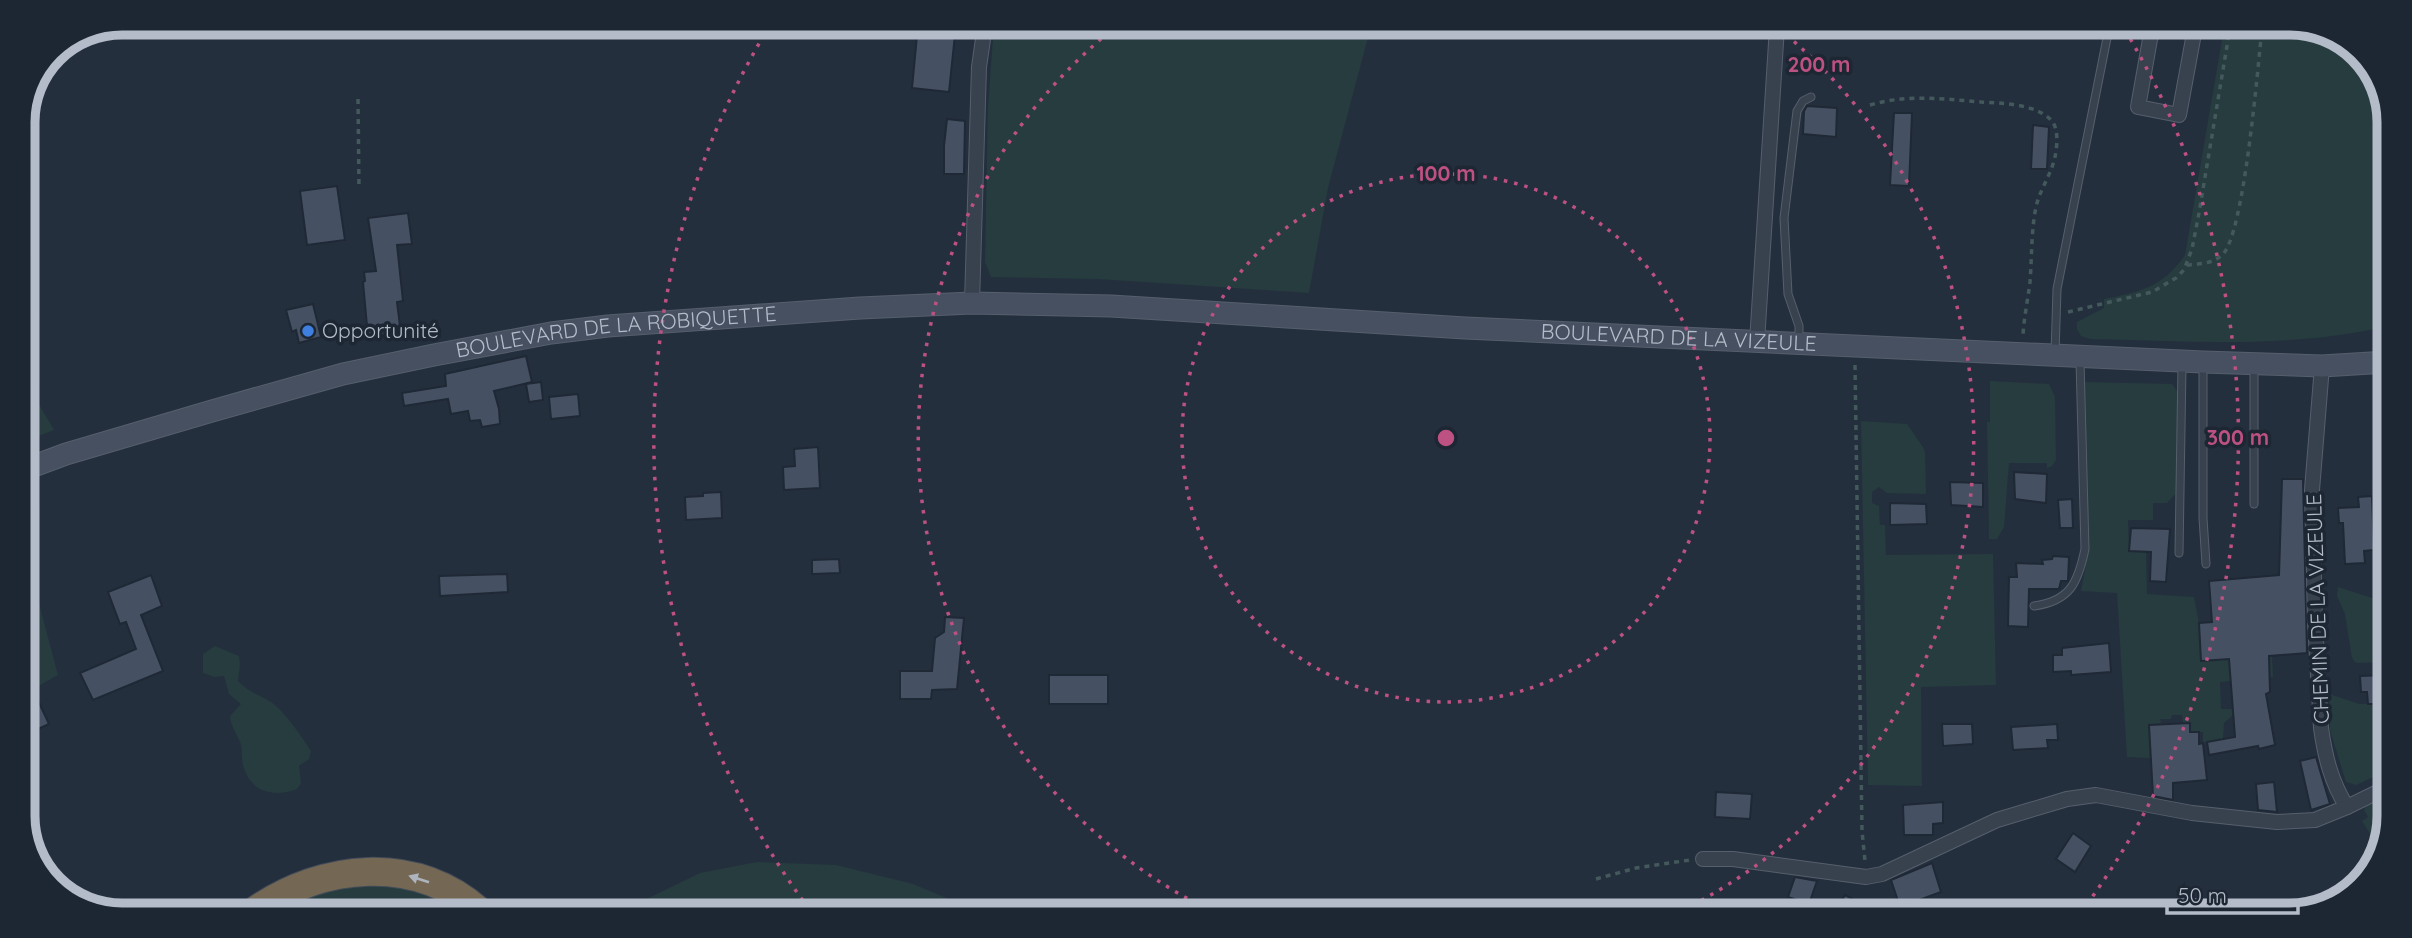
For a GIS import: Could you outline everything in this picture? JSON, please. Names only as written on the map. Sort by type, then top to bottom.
[{"type":"highway","points":[[267,903],[285,892],[321,878],[360,871],[398,873],[426,881],[457,895],[468,903]]},
{"type":"main road","name":"BOULEVARD DE LA VIZEULE","points":[[972,303],[1111,306],[1465,328],[2193,362],[2322,366],[2377,363]]},
{"type":"main road","name":"BOULEVARD DE LA ROBIQUETTE","points":[[35,466],[343,374],[551,333],[672,320],[972,303]]},
{"type":"street","points":[[972,303],[979,67],[984,35]]},
{"type":"street","points":[[1757,342],[1776,35]]},
{"type":"street","points":[[2151,35],[2138,107],[2179,116],[2194,35]]},
{"type":"street","name":"CHEMIN DE LA VIZEULE","points":[[2322,366],[2312,490],[2316,635],[2325,751],[2337,792],[2347,807]]},
{"type":"street","points":[[1703,859],[1733,859],[1867,877],[1882,874],[1997,820],[2067,799],[2096,794],[2192,813],[2277,821],[2315,820],[2377,792]]},
{"type":"lane","points":[[2055,356],[2057,289],[2108,35]]},
{"type":"lane","points":[[1799,344],[1799,326],[1788,294],[1784,218],[1797,111],[1803,101],[1811,97]]},
{"type":"lane","points":[[2034,606],[2052,603],[2064,596],[2073,586],[2081,569],[2085,549],[2081,356]]},
{"type":"lane","points":[[2179,553],[2193,362]]},
{"type":"lane","points":[[2193,362],[2206,564]]},
{"type":"lane","points":[[2253,504],[2254,364]]},
{"type":"path","points":[[2056,315],[2152,292],[2176,278],[2187,265],[2199,213],[2229,35]]},
{"type":"path","points":[[2187,265],[2203,264],[2221,257],[2229,248],[2234,233],[2245,172],[2261,35]]},
{"type":"path","points":[[1870,105],[1890,99],[1918,97],[1992,102],[2035,111],[2052,121],[2056,129],[2056,155],[2051,173],[2036,204],[2021,354]]},
{"type":"path","points":[[358,99],[359,190]]},
{"type":"path","points":[[1855,346],[1861,831],[1867,877]]},
{"type":"path","points":[[1596,879],[1636,868],[1703,859]]},
{"type":"green space","points":[[993,35],[1369,35],[1328,188],[1309,293],[1098,279],[991,277],[985,262],[988,106]]},
{"type":"green space","points":[[2223,35],[2302,36],[2334,47],[2352,60],[2370,89],[2377,116],[2377,328],[2277,341],[2202,342],[2090,339],[2081,336],[2077,322],[2104,308],[2104,299],[2150,286],[2168,274],[2185,255]]},
{"type":"green space","points":[[1990,381],[2049,384],[2055,397],[2056,460],[2047,468],[2047,463],[2009,463],[2004,527],[1997,539],[1989,539],[1987,422],[1990,422]]},
{"type":"green space","points":[[2084,382],[2172,384],[2177,391],[2177,492],[2167,503],[2153,503],[2153,520],[2128,520],[2129,551],[2146,552],[2147,594],[2194,597],[2199,623],[2201,661],[2272,656],[2273,677],[2220,682],[2221,709],[2233,709],[2233,715],[2224,723],[2223,739],[2203,743],[2203,732],[2190,732],[2190,724],[2183,723],[2182,715],[2172,715],[2171,719],[2160,719],[2161,724],[2149,725],[2150,758],[2127,757],[2117,593],[2081,591],[2089,549]]},
{"type":"green space","points":[[35,398],[54,430],[35,437]]},
{"type":"green space","points":[[1861,421],[1907,424],[1925,453],[1926,494],[1887,493],[1879,487],[1872,492],[1872,503],[1879,506],[1880,525],[1885,525],[1886,555],[1993,554],[1996,685],[1921,687],[1922,786],[1868,785]]},
{"type":"green space","points":[[2338,587],[2375,599],[2377,662],[2356,663],[2352,658],[2345,614],[2337,596]]},
{"type":"green space","points":[[35,589],[58,675],[35,688]]},
{"type":"green space","points":[[215,646],[239,656],[238,681],[276,706],[311,751],[309,759],[299,766],[301,783],[297,789],[279,793],[264,790],[257,787],[246,774],[241,745],[230,716],[241,704],[229,694],[224,676],[214,677],[203,673],[203,654]]},
{"type":"green space","points":[[2329,694],[2359,704],[2377,704],[2377,775],[2356,785],[2346,782],[2330,730]]},
{"type":"green space","points":[[2377,800],[2373,839],[2362,821],[2368,817],[2364,810],[2366,805]]},
{"type":"green space","points":[[757,862],[836,865],[913,884],[958,903],[857,903],[818,900],[800,903],[638,903],[700,873]]},
{"type":"green space","points":[[355,883],[422,890],[445,903],[290,903]]},
{"type":"building","points":[[917,35],[955,35],[949,92],[912,88]]},
{"type":"building","points":[[1807,106],[1837,108],[1836,137],[1803,134],[1804,111]]},
{"type":"building","points":[[1894,113],[1912,113],[1909,186],[1890,185]]},
{"type":"building","points":[[947,119],[965,121],[964,174],[944,174]]},
{"type":"building","points":[[2033,125],[2049,127],[2047,169],[2031,169]]},
{"type":"building","points":[[337,186],[345,240],[307,245],[300,191]]},
{"type":"building","points":[[408,213],[412,244],[397,245],[403,301],[397,302],[401,334],[368,337],[364,272],[376,271],[368,218]]},
{"type":"building","points":[[313,304],[321,337],[299,343],[296,330],[292,332],[286,310]]},
{"type":"building","points":[[526,356],[532,382],[494,391],[500,424],[482,427],[480,420],[470,421],[468,411],[451,414],[448,399],[404,406],[402,393],[446,386],[445,374]]},
{"type":"building","points":[[541,382],[543,400],[529,402],[526,384]]},
{"type":"building","points":[[578,394],[580,416],[551,419],[549,397]]},
{"type":"building","points":[[818,447],[820,488],[784,490],[783,467],[795,466],[794,449]]},
{"type":"building","points":[[2014,472],[2047,474],[2046,503],[2015,499]]},
{"type":"building","points":[[2282,479],[2303,479],[2307,653],[2269,656],[2270,692],[2266,694],[2275,745],[2209,755],[2207,742],[2235,737],[2229,659],[2201,661],[2199,623],[2212,622],[2209,581],[2279,575]]},
{"type":"building","points":[[1950,482],[1983,483],[1983,507],[1951,505]]},
{"type":"building","points":[[721,492],[722,518],[686,520],[685,497]]},
{"type":"building","points":[[2372,496],[2374,550],[2364,551],[2365,563],[2345,564],[2343,523],[2339,523],[2338,508],[2359,507],[2358,497]]},
{"type":"building","points":[[2072,499],[2073,528],[2060,528],[2058,500]]},
{"type":"building","points":[[1890,503],[1926,504],[1927,524],[1890,525]]},
{"type":"building","points":[[2131,528],[2170,529],[2166,582],[2150,581],[2151,552],[2129,551]]},
{"type":"building","points":[[2053,556],[2069,557],[2068,581],[2061,581],[2059,589],[2029,589],[2028,627],[2008,626],[2009,577],[2017,577],[2016,563],[2043,564],[2042,560],[2052,559]]},
{"type":"building","points":[[839,559],[840,573],[812,574],[812,560]]},
{"type":"building","points":[[507,574],[508,592],[440,596],[439,576]]},
{"type":"building","points":[[151,575],[162,606],[141,615],[163,671],[93,700],[80,673],[136,649],[126,622],[120,624],[108,592]]},
{"type":"building","points":[[945,617],[964,618],[957,689],[932,690],[931,699],[900,699],[900,671],[932,671],[935,638],[944,632]]},
{"type":"building","points":[[2109,643],[2111,672],[2071,675],[2071,671],[2053,672],[2053,655],[2062,655],[2062,648]]},
{"type":"building","points":[[1049,675],[1108,675],[1108,704],[1049,704]]},
{"type":"building","points":[[2377,675],[2377,704],[2368,704],[2367,692],[2361,692],[2360,676]]},
{"type":"building","points":[[35,694],[49,724],[35,730]]},
{"type":"building","points":[[2190,723],[2190,732],[2199,732],[2199,744],[2203,743],[2207,780],[2173,783],[2173,800],[2153,796],[2149,725]]},
{"type":"building","points":[[1942,724],[1972,724],[1973,744],[1943,746]]},
{"type":"building","points":[[2057,724],[2058,740],[2047,740],[2048,748],[2013,750],[2011,727]]},
{"type":"building","points":[[2316,757],[2330,804],[2311,810],[2300,761]]},
{"type":"building","points":[[2274,782],[2277,812],[2258,810],[2256,784]]},
{"type":"building","points":[[1716,792],[1752,794],[1750,819],[1715,817]]},
{"type":"building","points":[[1943,802],[1943,823],[1933,824],[1933,835],[1904,835],[1903,805]]},
{"type":"building","points":[[2073,833],[2091,846],[2075,872],[2056,859]]},
{"type":"building","points":[[1932,863],[1941,892],[1911,903],[1899,903],[1891,880]]},
{"type":"building","points":[[1795,877],[1817,881],[1809,903],[1788,897]]},
{"type":"building","points":[[1845,895],[1860,903],[1840,903]]},
{"type":"place","name":"Opportunité","points":[[308,331]]}]
